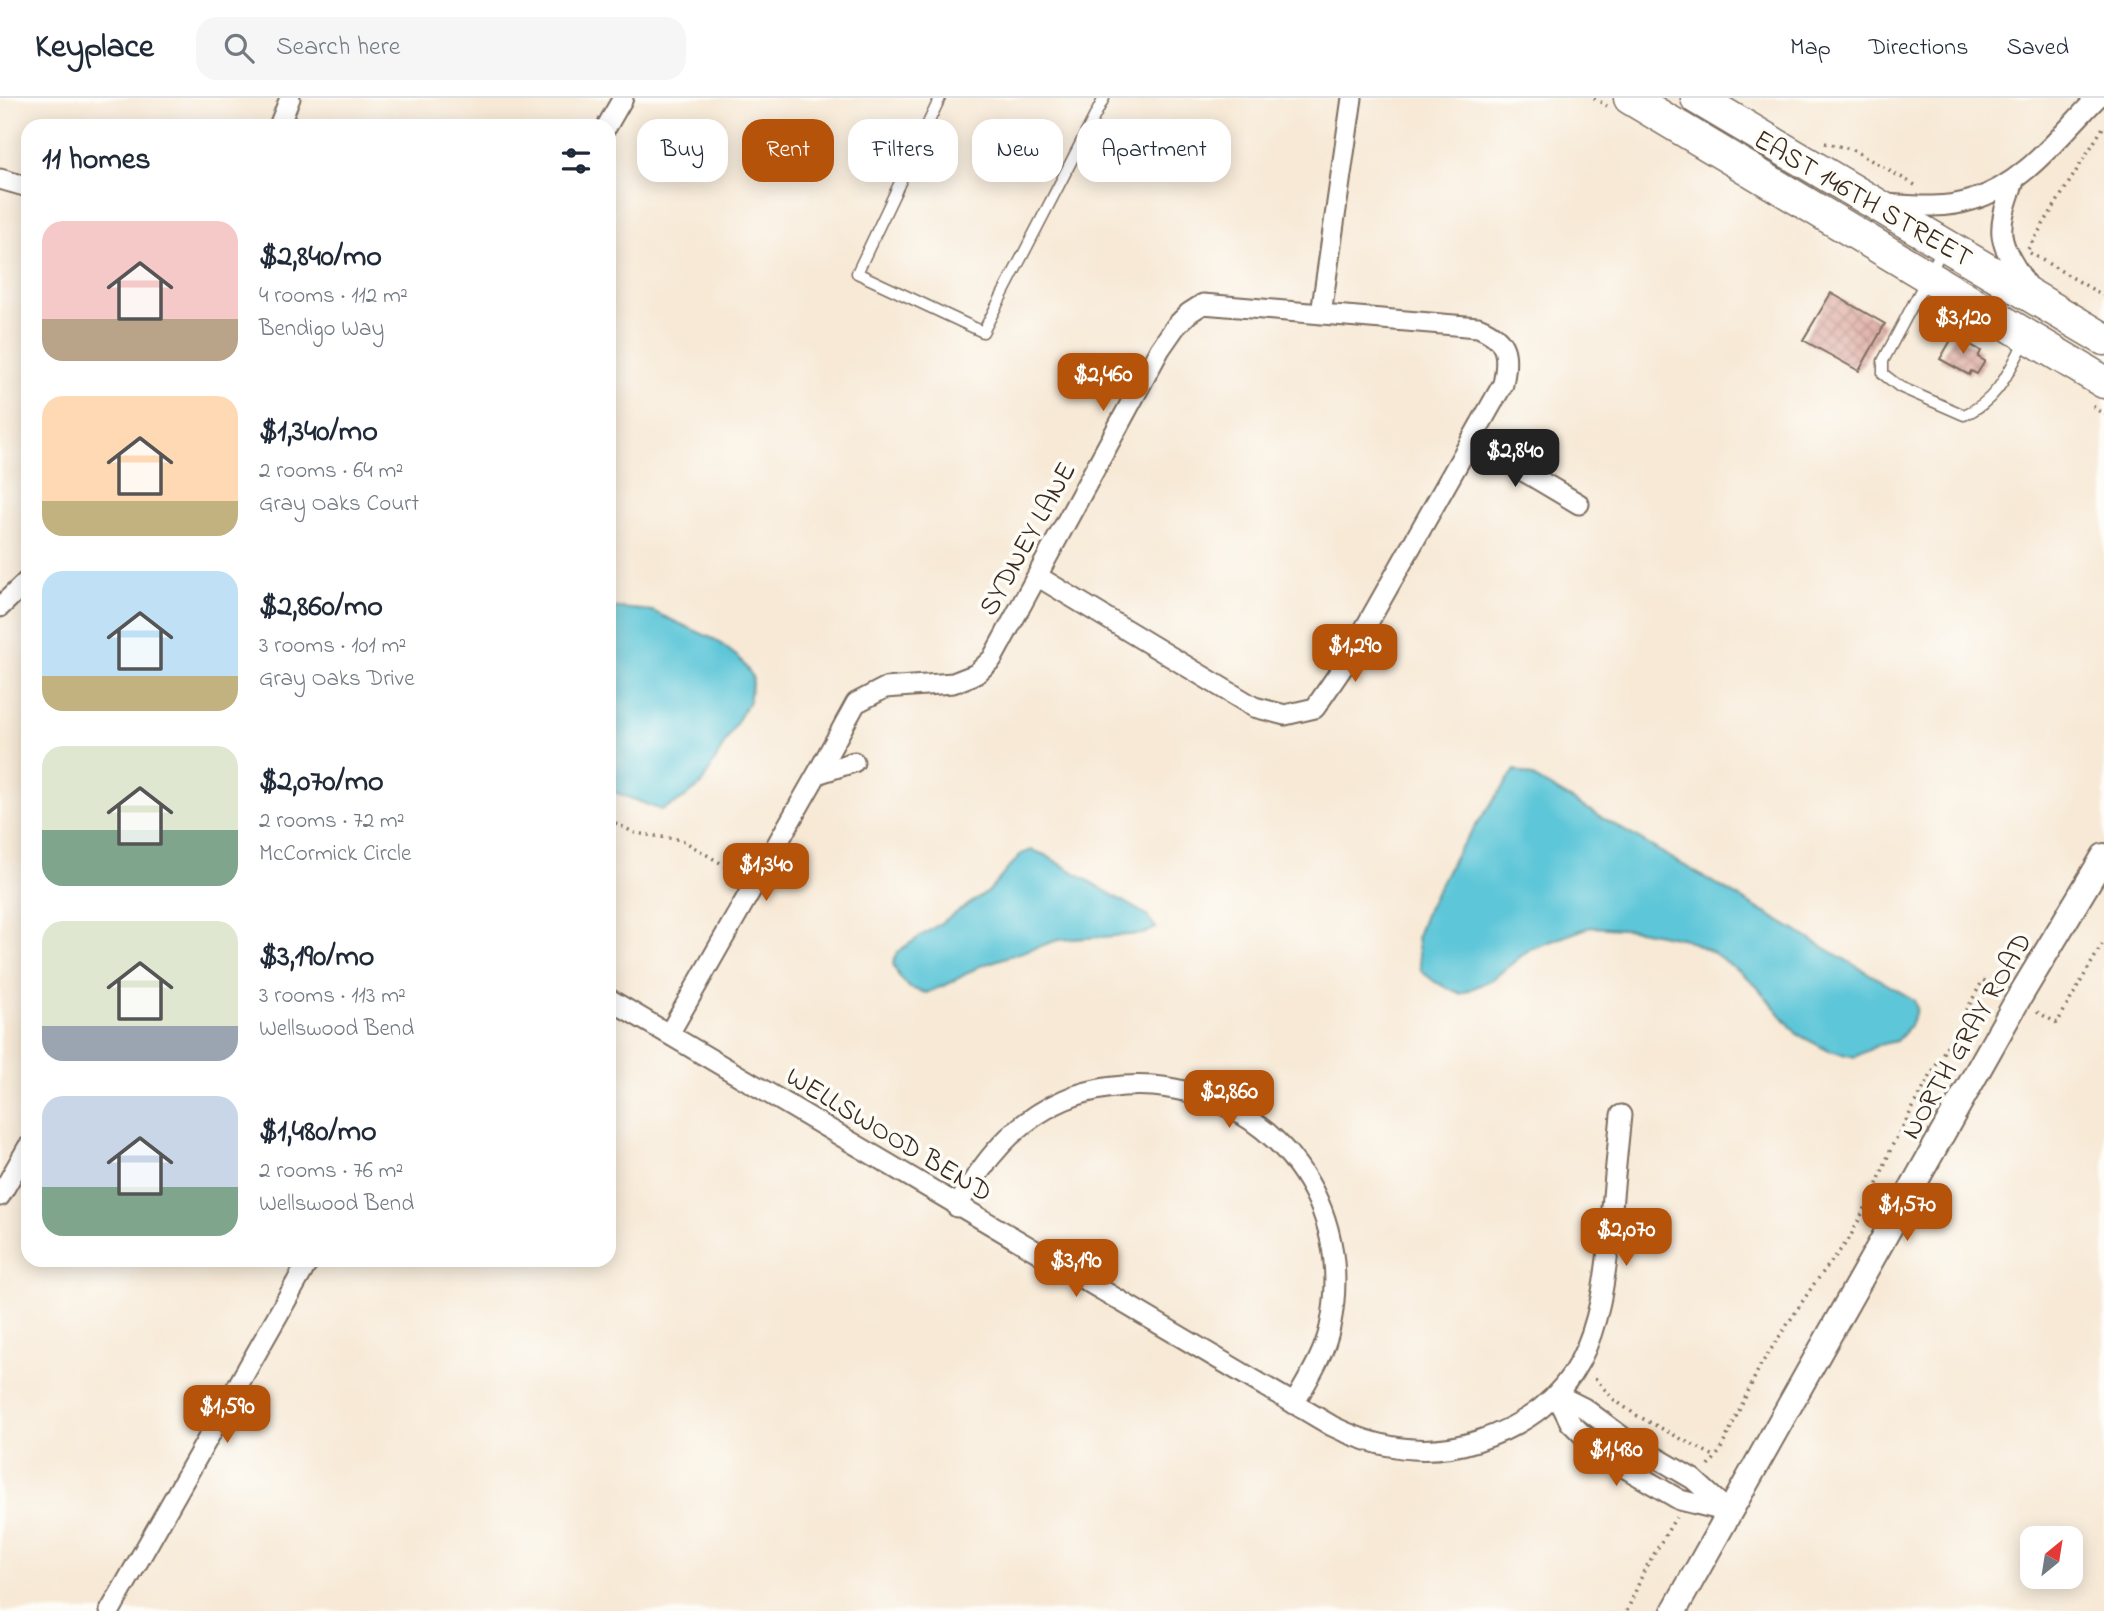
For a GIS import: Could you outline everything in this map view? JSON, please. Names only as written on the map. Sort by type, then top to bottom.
[{"type":"main road","name":"EAST 146TH STREET","points":[[1629,98],[2104,382]]},
{"type":"main road","name":"EAST 146TH STREET","points":[[1697,98],[2104,339]]},
{"type":"street","points":[[282,119],[290,98]]},
{"type":"street","points":[[611,119],[623,98]]},
{"type":"street","points":[[1321,314],[1352,98]]},
{"type":"street","points":[[1875,203],[1948,205],[1972,201],[2014,181],[2098,98]]},
{"type":"street","points":[[0,179],[21,185]]},
{"type":"street","points":[[2014,181],[2003,210],[2001,237],[2007,255],[2032,296]]},
{"type":"street","name":"SYDNEY LANE","points":[[669,1034],[856,703],[885,688],[953,684],[976,674],[992,659],[1160,349],[1189,313],[1203,304],[1478,327],[1494,333],[1508,362],[1503,384],[1471,440]]},
{"type":"street","points":[[1037,576],[1254,707],[1285,715],[1315,708],[1343,667],[1471,440],[1579,504]]},
{"type":"street","points":[[0,607],[21,587]]},
{"type":"street","points":[[817,774],[854,762]]},
{"type":"street","name":"NORTH GRAY ROAD","points":[[1674,1611],[2017,1002],[2094,883],[2104,856]]},
{"type":"street","name":"WELLSWOOD BEND","points":[[616,1003],[957,1207],[1332,1426],[1390,1447],[1429,1450],[1466,1444],[1503,1431],[1530,1415],[1556,1394],[1570,1377],[1587,1347],[1604,1291],[1621,1115]]},
{"type":"street","points":[[957,1207],[978,1172],[1008,1136],[1050,1107],[1081,1094],[1139,1085],[1179,1089],[1243,1114],[1273,1138],[1305,1175],[1322,1208],[1333,1249],[1335,1284],[1330,1328],[1322,1352],[1294,1404]]},
{"type":"street","points":[[0,1196],[21,1159]]},
{"type":"street","points":[[110,1611],[305,1267]]},
{"type":"street","points":[[1556,1394],[1584,1408],[1628,1441],[1698,1483],[1729,1513]]},
{"type":"street","points":[[1556,1394],[1570,1422],[1603,1455],[1686,1502],[1729,1513]]},
{"type":"lane","points":[[940,98],[857,273],[983,332],[1104,98]]},
{"type":"lane","points":[[1945,245],[1883,361],[1883,374],[1900,387],[1964,415],[1982,407],[1999,389],[2028,335]]},
{"type":"path","points":[[2027,251],[2104,126]]},
{"type":"path","points":[[1827,143],[1851,149],[1919,187]]},
{"type":"path","points":[[2018,246],[2104,296]]},
{"type":"path","points":[[616,824],[635,833],[682,840],[737,873]]},
{"type":"path","points":[[2057,1023],[2104,941]]},
{"type":"path","points":[[1698,1483],[1716,1457],[1760,1366],[1814,1284],[1849,1239],[1875,1189],[1892,1146],[1983,980]]},
{"type":"path","points":[[1595,1378],[1613,1399],[1636,1415],[1716,1457]]},
{"type":"path","points":[[1627,1611],[1644,1571],[1686,1502]]},
{"type":"water","points":[[616,608],[652,611],[716,640],[739,658],[753,677],[749,701],[701,785],[680,801],[661,810],[616,793]]},
{"type":"water","points":[[1515,770],[1531,776],[1914,1000],[1917,1009],[1910,1026],[1896,1041],[1878,1045],[1855,1057],[1829,1051],[1797,1034],[1753,982],[1714,953],[1685,939],[1638,930],[1590,927],[1530,949],[1493,979],[1461,994],[1435,982],[1421,971],[1417,936],[1428,907],[1458,851]]},
{"type":"water","points":[[1032,850],[1146,915],[1156,928],[1143,934],[1058,940],[980,966],[926,993],[910,988],[899,977],[893,964],[897,952],[989,891],[1021,854]]},
{"type":"building","points":[[1831,293],[1885,324],[1859,371],[1803,340]]},
{"type":"building","points":[[1954,335],[1981,351],[1978,357],[1985,361],[1977,374],[1971,371],[1969,375],[1940,359]]}]
